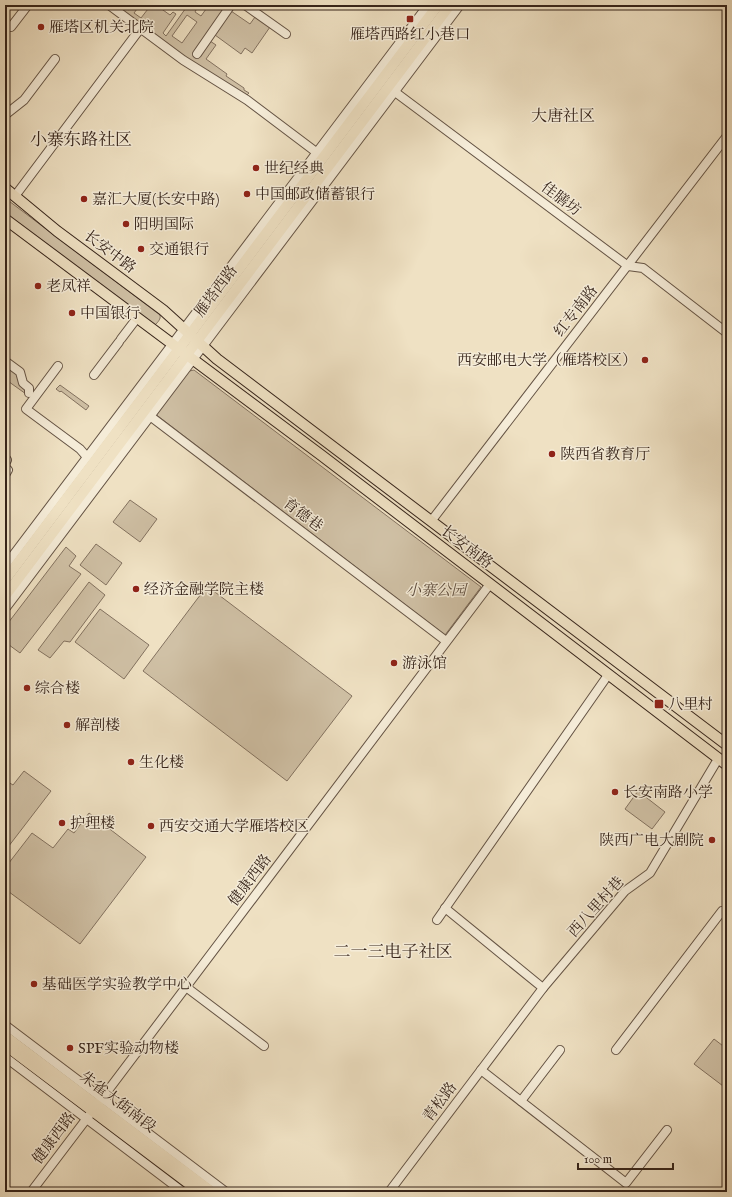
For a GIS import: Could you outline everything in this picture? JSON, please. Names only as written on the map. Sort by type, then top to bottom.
[{"type":"main road","name":"雁塔西路","points":[[194,338],[320,155],[388,87],[438,5]]},
{"type":"main road","name":"雁塔西路","points":[[5,580],[194,338],[450,5]]},
{"type":"main road","name":"长安中路","points":[[5,188],[57,230],[163,310],[194,338]]},
{"type":"main road","points":[[5,219],[183,352]]},
{"type":"main road","name":"长安南路","points":[[194,338],[727,747]]},
{"type":"main road","name":"雁塔西路","points":[[5,596],[147,414],[183,352]]},
{"type":"main road","name":"长安南路","points":[[183,352],[724,763]]},
{"type":"main road","points":[[724,763],[727,747]]},
{"type":"main road","name":"朱雀大街南段","points":[[5,1036],[200,1192]]},
{"type":"main road","name":"朱雀大街南段","points":[[5,1045],[212,1192]]},
{"type":"street","points":[[11,27],[28,5]]},
{"type":"street","points":[[109,5],[183,60],[247,100],[320,155],[428,5]]},
{"type":"street","points":[[197,54],[231,5]]},
{"type":"street","points":[[245,5],[286,34]]},
{"type":"street","points":[[388,87],[460,5]]},
{"type":"street","points":[[15,196],[140,29]]},
{"type":"street","points":[[5,115],[24,100],[55,59]]},
{"type":"street","name":"佳膳坊","points":[[388,87],[628,266],[643,268],[727,333]]},
{"type":"street","name":"红专南路","points":[[432,520],[727,136]]},
{"type":"street","points":[[94,375],[137,318]]},
{"type":"street","points":[[6,563],[87,457],[194,338]]},
{"type":"street","points":[[5,361],[21,374],[23,383],[29,388],[29,393]]},
{"type":"street","points":[[58,366],[26,408],[81,450],[87,457]]},
{"type":"street","points":[[5,609],[147,414]]},
{"type":"street","name":"育德巷","points":[[147,414],[446,641]]},
{"type":"street","points":[[5,457],[7,460],[5,465],[8,470],[5,475]]},
{"type":"street","name":"健康西路","points":[[31,1192],[490,584]]},
{"type":"street","points":[[437,920],[608,675]]},
{"type":"street","name":"西八里村巷","points":[[513,1029],[521,1016],[543,988],[625,891],[650,873],[724,763]]},
{"type":"street","points":[[445,908],[543,988]]},
{"type":"street","points":[[616,1050],[722,911]]},
{"type":"street","points":[[186,987],[264,1046]]},
{"type":"street","points":[[5,1025],[183,1192]]},
{"type":"street","name":"青松路","points":[[390,1192],[513,1029]]},
{"type":"street","points":[[521,1101],[560,1050]]},
{"type":"street","points":[[5,1057],[95,1108],[226,1192]]},
{"type":"street","points":[[482,1070],[626,1183],[667,1130]]},
{"type":"green space","points":[[115,5],[122,5],[129,10],[131,5],[140,5],[134,13],[141,18],[151,5],[156,5],[170,15],[173,12],[176,14],[163,33],[166,36],[188,5],[194,5],[197,8],[195,12],[201,16],[209,5],[227,5],[193,54],[198,58],[210,41],[216,45],[206,59],[227,74],[226,76],[249,93],[247,95],[184,57]],"holes":[[[187,15],[197,22],[182,43],[172,36]]]},
{"type":"green space","points":[[231,11],[250,24],[255,17],[270,27],[252,53],[245,48],[241,54],[215,35]]},
{"type":"green space","points":[[5,198],[160,315],[158,322],[155,325],[5,215]]},
{"type":"green space","points":[[5,363],[18,373],[29,391],[26,394],[5,379]]},
{"type":"green space","name":"小寨公园","points":[[194,370],[481,587],[445,635],[154,413],[185,372]]},
{"type":"green space","points":[[60,385],[89,406],[86,410],[61,391],[60,392],[56,389]]},
{"type":"green space","points":[[130,500],[157,519],[140,542],[113,522]]},
{"type":"green space","points":[[96,544],[122,563],[106,585],[80,565]]},
{"type":"green space","points":[[66,547],[76,556],[69,566],[81,574],[20,653],[5,642],[5,627]]},
{"type":"green space","points":[[89,582],[105,595],[70,642],[64,641],[50,658],[38,650]]},
{"type":"green space","points":[[207,586],[352,696],[287,781],[143,671]]},
{"type":"green space","points":[[100,609],[149,645],[124,679],[75,642]]},
{"type":"green space","points":[[24,771],[51,791],[5,851],[5,780],[13,785]]},
{"type":"green space","points":[[638,791],[665,812],[652,829],[625,809]]},
{"type":"green space","points":[[89,813],[146,857],[80,944],[5,889],[5,868],[32,833],[53,848],[68,829],[74,833]]},
{"type":"green space","points":[[714,1039],[727,1049],[727,1089],[694,1064]]},
{"type":"place","name":"雁塔西路红小巷口","points":[[410,19]]},
{"type":"place","name":"雁塔区机关北院","points":[[41,27]]},
{"type":"place","name":"世纪经典","points":[[256,168]]},
{"type":"place","name":"中国邮政储蓄银行","points":[[247,194]]},
{"type":"place","name":"嘉汇大厦(长安中路)","points":[[84,199]]},
{"type":"place","name":"阳明国际","points":[[126,224]]},
{"type":"place","name":"交通银行","points":[[141,249]]},
{"type":"place","name":"老凤祥","points":[[38,286]]},
{"type":"place","name":"中国银行","points":[[72,313]]},
{"type":"place","name":"西安邮电大学（雁塔校区）","points":[[645,360]]},
{"type":"place","name":"陕西省教育厅","points":[[552,454]]},
{"type":"place","name":"经济金融学院主楼","points":[[136,589]]},
{"type":"place","name":"游泳馆","points":[[394,663]]},
{"type":"place","name":"综合楼","points":[[27,688]]},
{"type":"place","name":"八里村","points":[[659,704]]},
{"type":"place","name":"解剖楼","points":[[67,725]]},
{"type":"place","name":"生化楼","points":[[131,762]]},
{"type":"place","name":"长安南路小学","points":[[615,792]]},
{"type":"place","name":"护理楼","points":[[62,823]]},
{"type":"place","name":"西安交通大学雁塔校区","points":[[151,826]]},
{"type":"place","name":"陕西广电大剧院","points":[[712,840]]},
{"type":"place","name":"基础医学实验教学中心","points":[[34,984]]},
{"type":"place","name":"SPF实验动物楼","points":[[70,1048]]},
{"type":"district","name":"大唐社区","points":[[563,117]]},
{"type":"district","name":"小寨东路社区","points":[[81,140]]},
{"type":"district","name":"二一三电子社区","points":[[393,952]]}]
